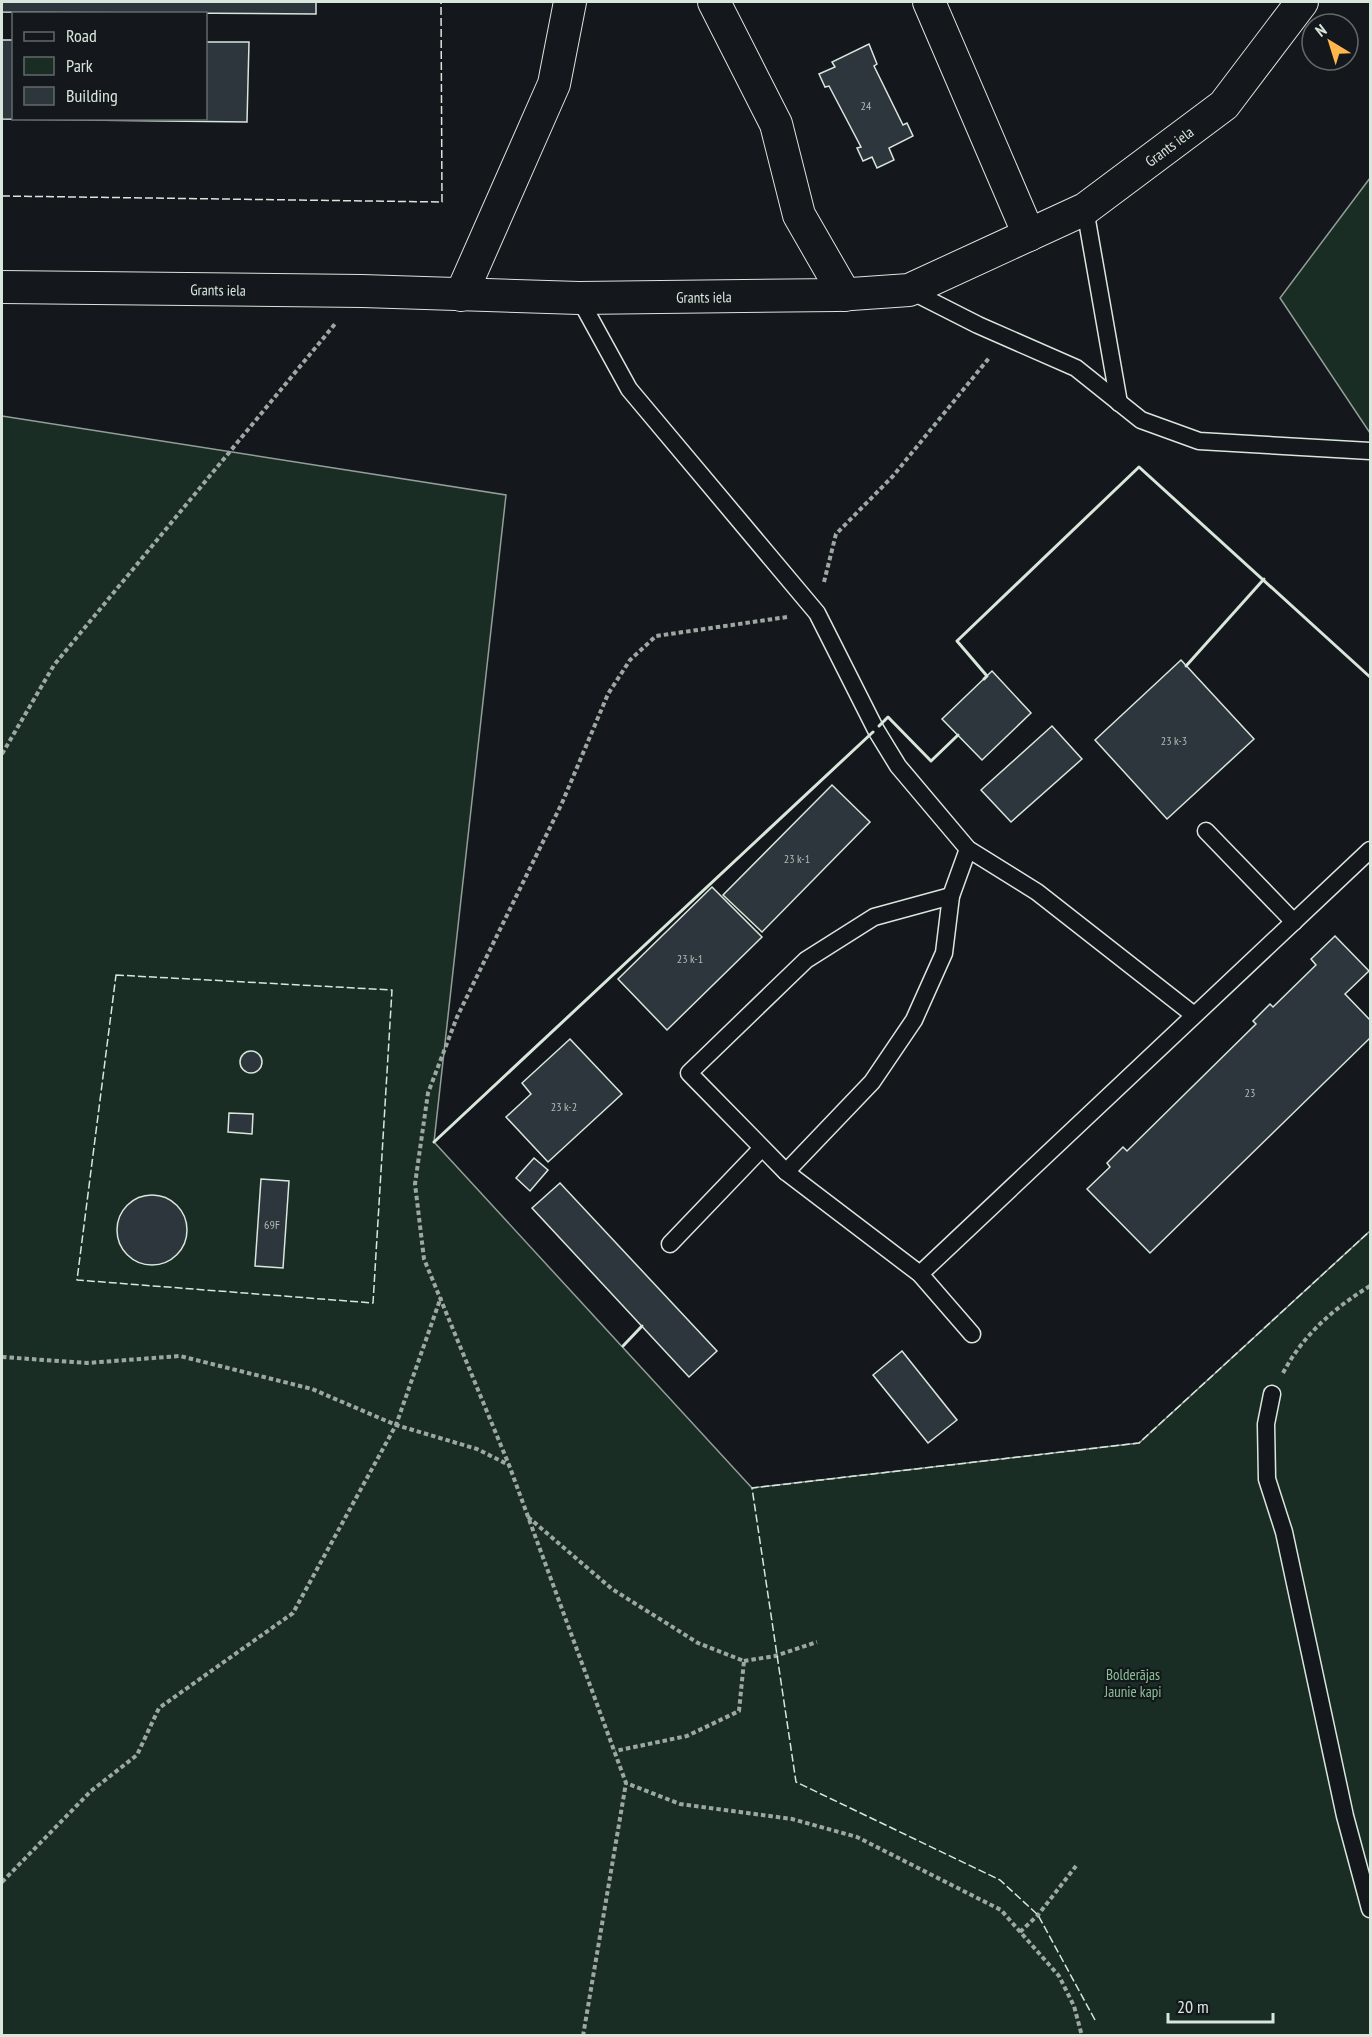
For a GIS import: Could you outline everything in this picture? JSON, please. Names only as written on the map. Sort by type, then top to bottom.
[{"type":"street","points":[[461,295],[554,84],[570,2]]},
{"type":"street","points":[[714,2],[776,124],[799,214],[845,295]]},
{"type":"street","points":[[929,2],[1029,235]]},
{"type":"street","name":"Grants iela","points":[[2,287],[362,291],[579,298],[845,295],[909,290],[1085,209],[1224,105],[1302,2]]},
{"type":"lane","points":[[1085,209],[1119,403]]},
{"type":"lane","points":[[909,290],[978,325],[1077,368],[1141,420],[1199,441],[1371,451]]},
{"type":"lane","points":[[579,298],[629,389],[817,613],[876,730],[898,766],[969,849],[1037,892],[1194,1015]]},
{"type":"lane","points":[[1206,831],[1294,922]]},
{"type":"lane","points":[[786,1172],[872,1082],[914,1020],[944,953],[951,896],[969,849]]},
{"type":"lane","points":[[920,1274],[1371,850]]},
{"type":"lane","points":[[951,896],[874,917],[806,960],[689,1073],[786,1172],[920,1274],[972,1334]]},
{"type":"lane","points":[[670,1244],[761,1149]]},
{"type":"lane","points":[[1272,1394],[1266,1424],[1267,1479],[1284,1532],[1346,1816],[1371,1909]]},
{"type":"path","points":[[2,754],[54,665],[362,291]]},
{"type":"path","points":[[583,2036],[626,1783],[509,1465],[424,1259],[415,1184],[428,1093],[457,1017],[562,803],[608,694],[630,660],[656,636],[817,613],[836,534],[893,476],[1006,336]]},
{"type":"path","points":[[1272,1394],[1296,1348],[1345,1302],[1371,1286]]},
{"type":"path","points":[[2,1882],[91,1791],[137,1755],[159,1708],[293,1613],[396,1425],[441,1297]]},
{"type":"path","points":[[2,1357],[87,1363],[180,1356],[312,1389],[396,1425],[477,1449],[509,1465]]},
{"type":"path","points":[[527,1516],[612,1589],[698,1643],[744,1661],[775,1656],[817,1642]]},
{"type":"path","points":[[615,1751],[687,1736],[739,1711],[744,1661]]},
{"type":"path","points":[[626,1783],[680,1804],[792,1819],[857,1837],[1002,1910],[1059,1976],[1074,2006],[1082,2036]]},
{"type":"path","points":[[1020,1932],[1038,1915],[1076,1866]]},
{"type":"green space","points":[[1370,178],[1370,433],[1280,298]]},
{"type":"green space","name":"Bolderājas Jaunie kapi","points":[[2,416],[506,495],[434,1142],[752,1488],[1139,1443],[1370,1231],[1370,2035],[2,2035]]},
{"type":"building","points":[[2,2],[316,2],[316,14],[2,12]]},
{"type":"building","points":[[2,40],[12,40],[12,119],[2,119]]},
{"type":"building","points":[[207,42],[249,42],[247,122],[84,120],[207,120]]},
{"type":"building","points":[[869,44],[877,64],[874,66],[903,125],[907,123],[913,136],[889,148],[894,160],[877,168],[872,157],[863,161],[857,148],[861,147],[829,86],[825,87],[819,74],[835,67],[832,62]]},
{"type":"building","points":[[1181,660],[1254,739],[1167,819],[1095,740]]},
{"type":"building","points":[[992,671],[1031,713],[982,760],[942,719]]},
{"type":"building","points":[[1052,726],[1082,759],[1011,822],[981,790]]},
{"type":"building","points":[[832,785],[870,822],[762,932],[723,895]]},
{"type":"building","points":[[712,887],[762,937],[667,1030],[618,979]]},
{"type":"building","points":[[1335,936],[1369,971],[1345,994],[1370,1020],[1370,1038],[1150,1253],[1087,1189],[1110,1167],[1107,1163],[1123,1147],[1127,1151],[1256,1024],[1253,1021],[1270,1004],[1273,1007],[1316,965],[1311,959]]},
{"type":"building","points":[[570,1039],[622,1094],[548,1162],[506,1117],[531,1094],[522,1083]]},
{"type":"building","points":[[251,1051],[259,1054],[262,1062],[259,1070],[251,1073],[243,1070],[240,1062],[243,1054]]},
{"type":"building","points":[[229,1113],[253,1114],[252,1134],[228,1132]]},
{"type":"building","points":[[534,1158],[548,1170],[530,1191],[516,1178]]},
{"type":"building","points":[[261,1179],[289,1181],[283,1268],[255,1266]]},
{"type":"building","points":[[560,1183],[717,1351],[689,1377],[532,1208]]},
{"type":"building","points":[[152,1195],[165,1198],[177,1205],[184,1217],[187,1230],[184,1243],[177,1255],[165,1262],[152,1265],[139,1262],[127,1255],[120,1243],[117,1230],[120,1217],[127,1205],[139,1198]]},
{"type":"building","points":[[902,1351],[957,1420],[928,1443],[873,1375]]},
{"type":"fence","points":[[2,196],[442,202],[441,2]]},
{"type":"fence","points":[[116,975],[392,990],[373,1303],[77,1280],[116,975]]},
{"type":"fence","points":[[1095,2020],[1038,1915],[1000,1880],[796,1782],[752,1488],[1139,1443],[1370,1231]]},
{"type":"wall","points":[[984,679],[987,676],[957,641],[1139,467],[1370,677]]},
{"type":"wall","points":[[1186,666],[1264,579]]},
{"type":"wall","points":[[879,726],[888,717],[931,761],[958,735]]},
{"type":"wall","points":[[434,1142],[873,732]]},
{"type":"wall","points":[[623,1346],[642,1326]]}]
